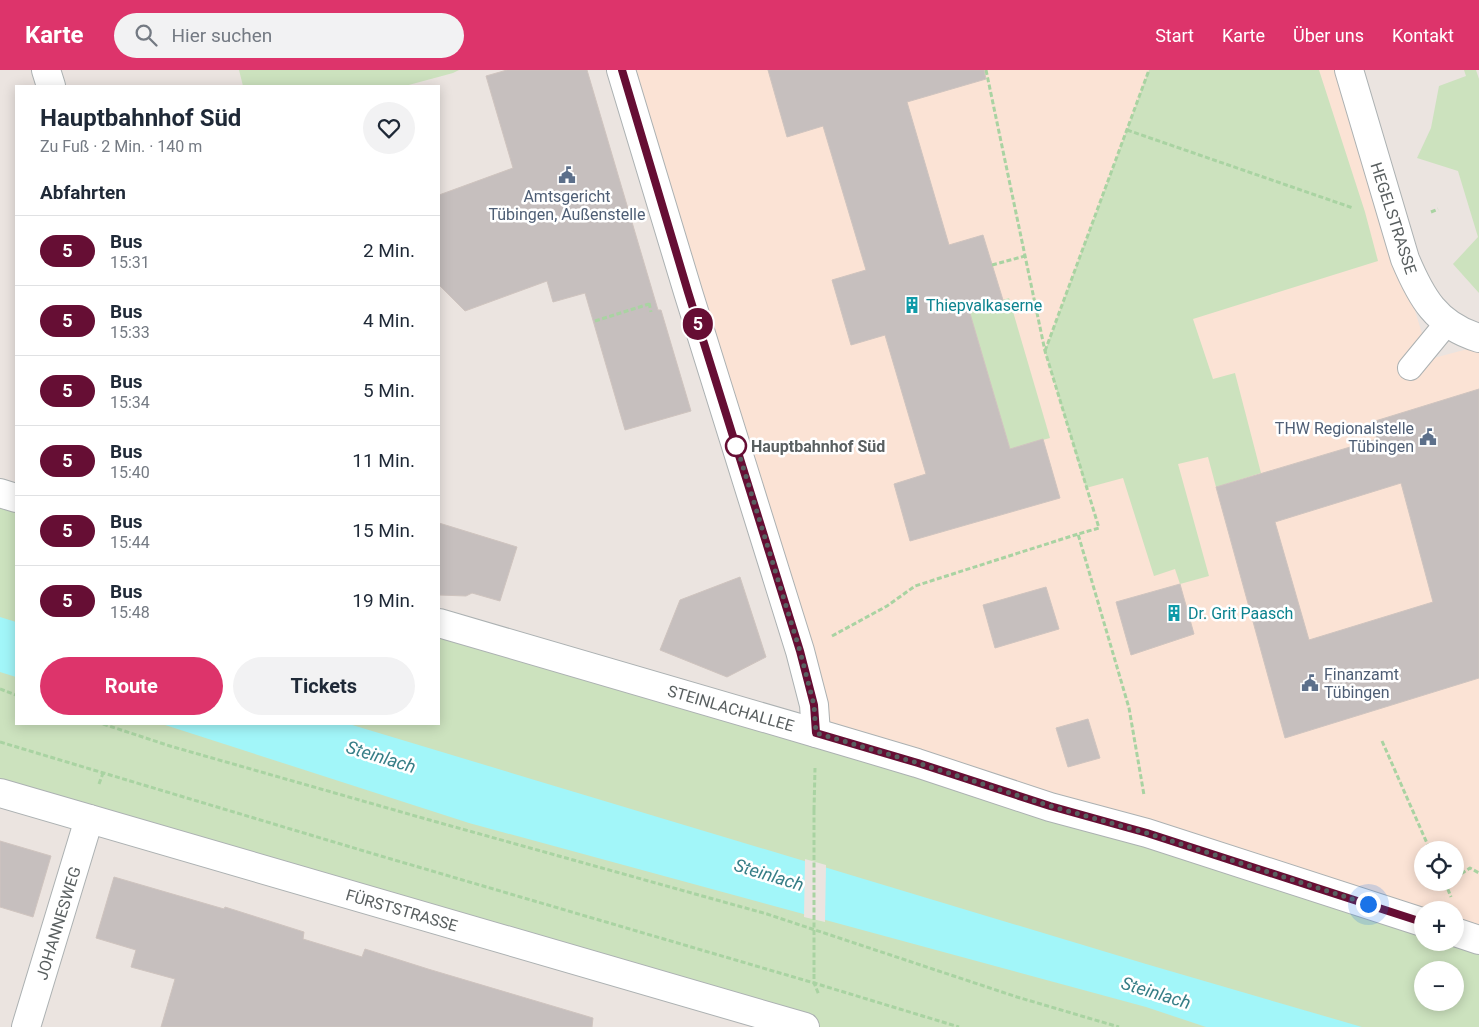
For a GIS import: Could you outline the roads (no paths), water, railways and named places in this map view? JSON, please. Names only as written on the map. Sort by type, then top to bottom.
[{"type":"street","points":[[46,70],[51,85]]},
{"type":"street","points":[[622,70],[688,292],[800,651],[814,705],[816,733]]},
{"type":"street","name":"HEGELSTRASSE","points":[[1349,70],[1388,205],[1405,259],[1416,285],[1430,307],[1446,323],[1479,338]]},
{"type":"street","points":[[0,493],[15,498]]},
{"type":"street","name":"STEINLACHALLEE","points":[[440,623],[918,763],[1050,806],[1147,833],[1414,919]]},
{"type":"street","name":"FÜRSTSTRASSE","points":[[0,792],[805,1027]]},
{"type":"street","name":"JOHANNESWEG","points":[[26,1027],[89,819]]},
{"type":"street","points":[[1464,935],[1479,940]]},
{"type":"lane","points":[[1410,368],[1446,323]]},
{"type":"water","points":[[0,617],[15,622],[15,677],[0,672]]},
{"type":"water","name":"Steinlach","points":[[165,725],[352,725],[1146,964],[1362,1027],[1206,1027],[1146,1007],[469,823]]},
{"type":"place","name":"Amtsgericht Tübingen, Außenstelle","points":[[567,175]]},
{"type":"place","name":"Thiepvalkaserne","points":[[912,305]]},
{"type":"place","name":"THW Regionalstelle Tübingen","points":[[1428,437]]},
{"type":"place","name":"Hauptbahnhof Süd","points":[[736,446]]},
{"type":"place","name":"Dr. Grit Paasch","points":[[1174,613]]},
{"type":"place","name":"Finanzamt Tübingen","points":[[1310,683]]}]
